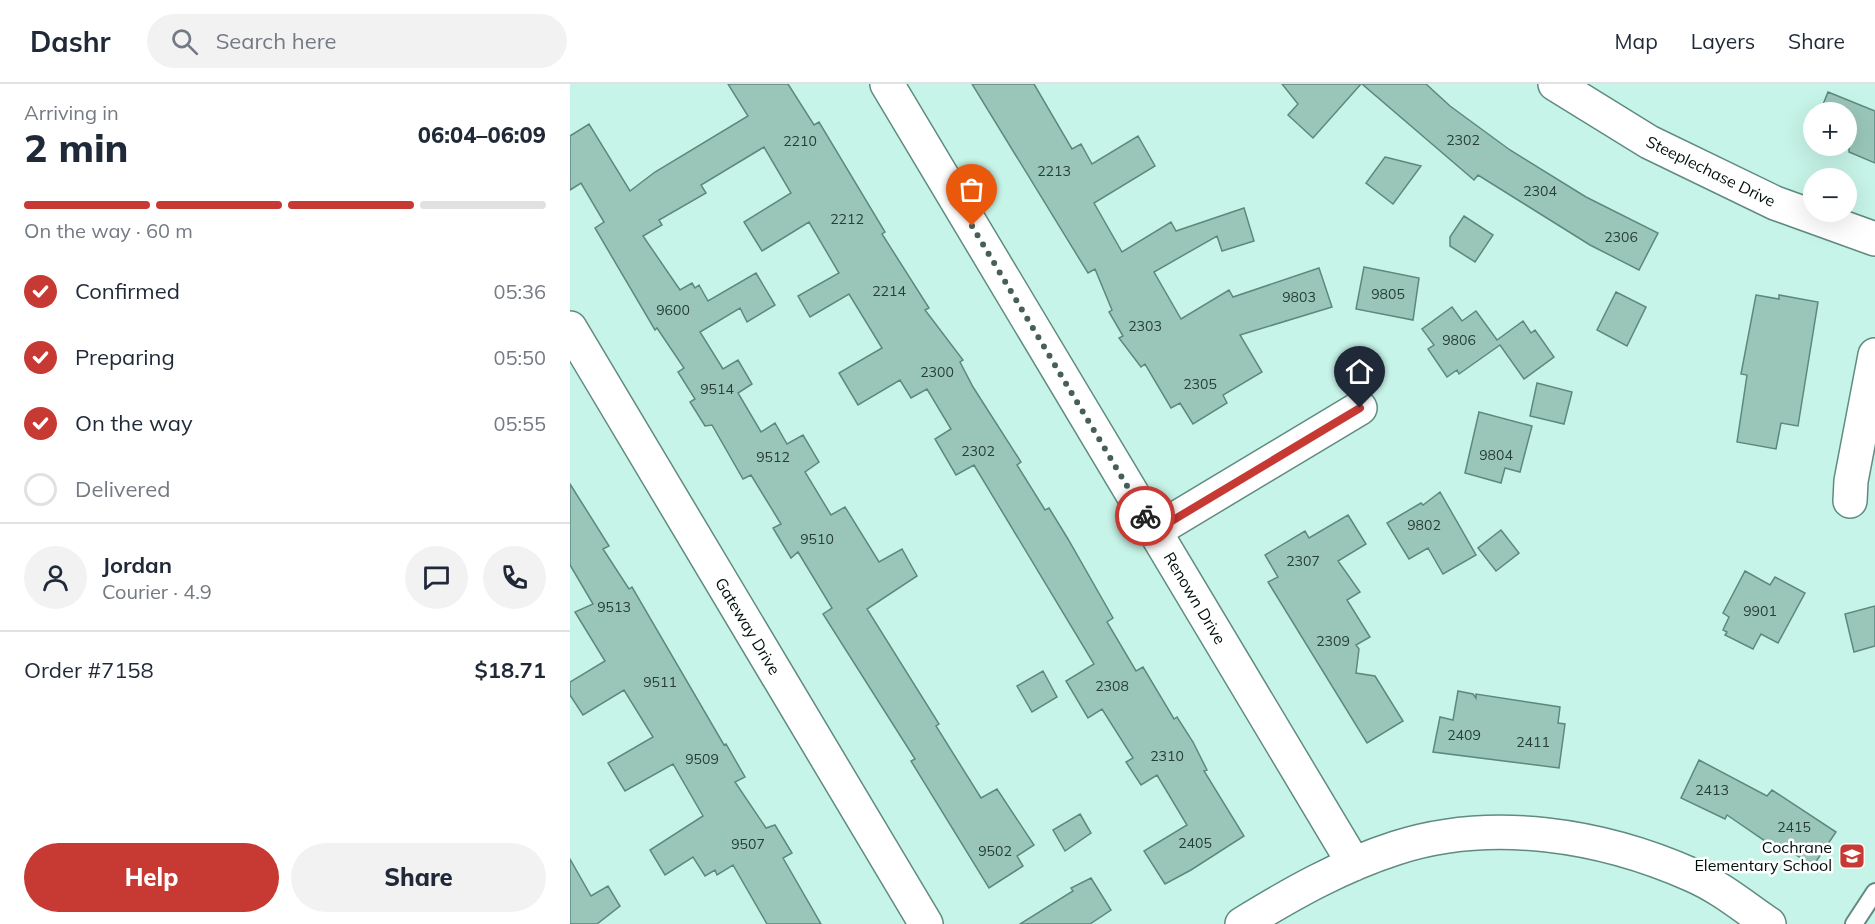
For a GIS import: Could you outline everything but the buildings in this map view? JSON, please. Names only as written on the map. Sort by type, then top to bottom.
[{"type":"street","name":"Renown Drive","points":[[887,84],[1354,864]]},
{"type":"street","name":"Steeplechase Drive","points":[[1555,84],[1649,142],[1701,168],[1775,203],[1875,239]]},
{"type":"street","name":"Gateway Drive","points":[[570,328],[926,924]]},
{"type":"street","points":[[1850,501],[1851,481],[1875,355]]},
{"type":"street","points":[[1155,531],[1360,408]]},
{"type":"street","points":[[1242,924],[1310,883],[1397,848],[1446,837],[1491,833],[1549,835],[1602,844],[1694,875],[1727,894],[1768,924]]},
{"type":"lane","points":[[1854,924],[1875,891]]},
{"type":"way so far","points":[[972,226],[1145,516]]},
{"type":"place","name":"Cochrane Elementary School","points":[[1852,856]]},
{"type":"route","points":[[1145,516],[1155,531],[1360,408]]}]
